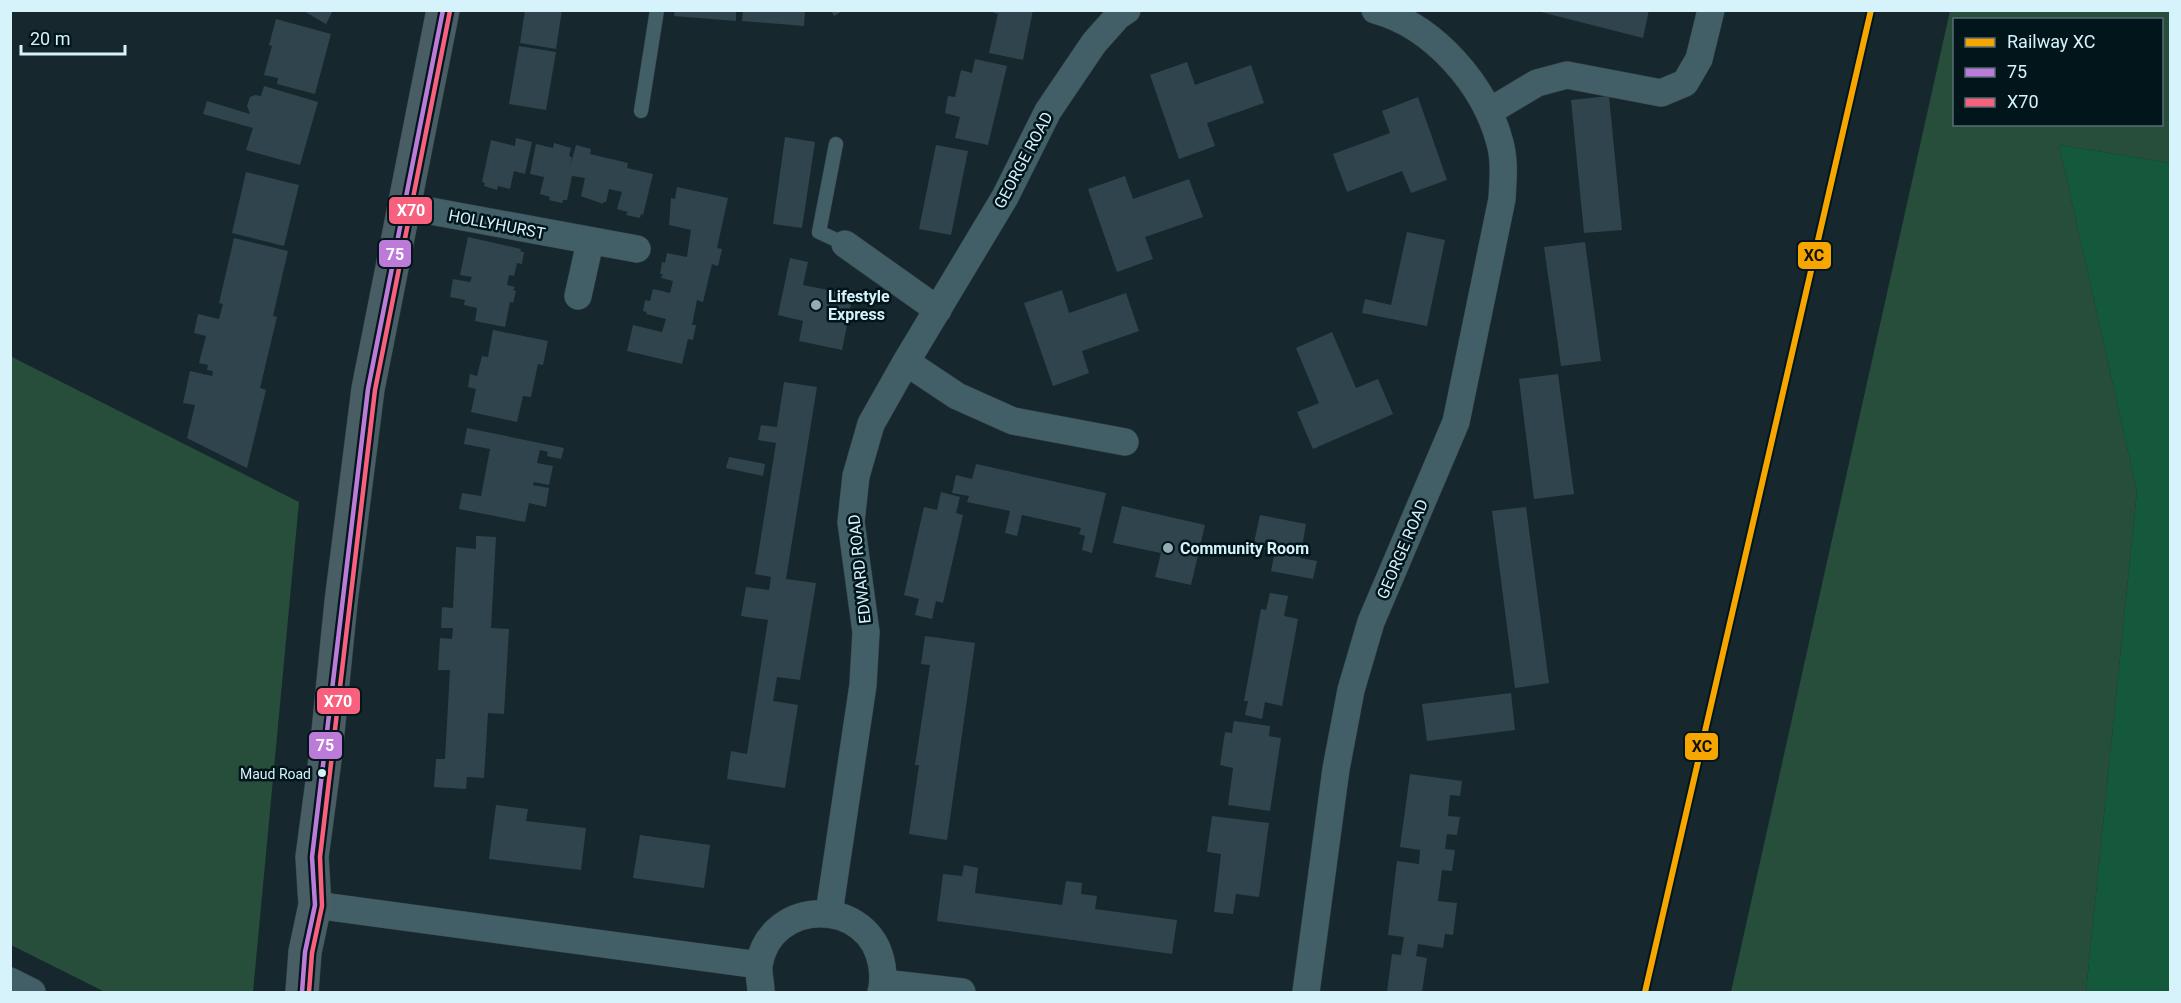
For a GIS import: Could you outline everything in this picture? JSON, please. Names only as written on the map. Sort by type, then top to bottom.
[{"type":"main road","points":[[302,993],[305,952],[315,905],[312,857],[368,389],[443,10]]},
{"type":"street","name":"GEORGE ROAD","points":[[1306,993],[1336,769],[1351,690],[1371,622],[1456,422],[1502,199],[1501,145],[1490,111],[1480,95],[1433,40],[1418,30],[1375,10]]},
{"type":"street","points":[[1490,111],[1537,83],[1567,75],[1661,93],[1685,82],[1699,59],[1711,10]]},
{"type":"street","name":"GEORGE ROAD","points":[[906,362],[1005,197],[1048,111],[1094,43],[1120,12]]},
{"type":"street","name":"HOLLYHURST","points":[[406,203],[425,210],[637,249]]},
{"type":"street","points":[[578,296],[590,242]]},
{"type":"street","points":[[844,244],[938,310]]},
{"type":"street","points":[[906,362],[957,396],[1013,421],[1125,442]]},
{"type":"street","name":"EDWARD ROAD","points":[[829,913],[863,685],[866,633],[851,522],[856,476],[871,424],[906,362]]},
{"type":"street","points":[[315,905],[759,965]]},
{"type":"street","points":[[761,993],[759,965],[768,942],[784,925],[805,914],[829,913],[859,925],[879,950],[882,988],[962,993]]},
{"type":"street","points":[[10,981],[32,993]]},
{"type":"lane","points":[[641,111],[657,10]]},
{"type":"lane","points":[[836,144],[819,232],[844,244]]},
{"type":"green space","points":[[1950,11],[2170,11],[2170,163],[2059,145],[2137,491],[2086,992],[1731,992]]},
{"type":"green space","points":[[2059,145],[2170,163],[2170,992],[2086,992],[2137,491]]},
{"type":"green space","points":[[10,356],[299,502],[253,992],[105,992],[11,945]]},
{"type":"building","points":[[302,10],[333,10],[326,24]]},
{"type":"building","points":[[525,10],[562,10],[556,49],[520,43]]},
{"type":"building","points":[[675,10],[736,10],[736,21],[674,16]]},
{"type":"building","points":[[743,10],[805,10],[804,26],[742,21]]},
{"type":"building","points":[[831,10],[844,10],[834,16]]},
{"type":"building","points":[[986,10],[1033,10],[1023,60],[989,53],[998,14]]},
{"type":"building","points":[[1533,10],[1649,10],[1643,38]]},
{"type":"building","points":[[276,19],[331,34],[315,94],[277,84],[278,78],[264,75]]},
{"type":"building","points":[[519,46],[556,52],[546,110],[509,104]]},
{"type":"building","points":[[975,59],[1007,66],[988,145],[955,138],[960,117],[945,113],[948,96],[955,97],[961,70],[972,73]]},
{"type":"building","points":[[1187,62],[1195,85],[1251,65],[1264,103],[1207,123],[1215,146],[1179,159],[1150,75]]},
{"type":"building","points":[[264,86],[318,102],[300,165],[246,150],[253,128],[203,114],[207,101],[250,114],[247,106],[250,97],[261,96]]},
{"type":"building","points":[[1609,96],[1622,230],[1584,233],[1571,100]]},
{"type":"building","points":[[1418,97],[1447,180],[1411,193],[1402,171],[1347,192],[1333,154],[1390,133],[1382,111]]},
{"type":"building","points":[[785,137],[815,142],[802,228],[773,224]]},
{"type":"building","points":[[516,138],[532,142],[525,174],[514,171],[510,189],[498,186],[497,190],[484,186],[485,183],[482,182],[491,140],[515,146]]},
{"type":"building","points":[[554,143],[571,148],[570,167],[576,145],[591,149],[590,154],[628,163],[627,168],[653,174],[643,215],[641,214],[640,218],[626,215],[628,212],[617,209],[622,192],[609,189],[606,202],[603,204],[581,196],[585,178],[572,176],[567,200],[563,200],[562,203],[549,200],[550,197],[540,194],[544,177],[530,174],[536,144],[553,148]]},
{"type":"building","points":[[936,145],[968,151],[951,235],[919,229]]},
{"type":"building","points":[[246,172],[299,185],[284,246],[232,233]]},
{"type":"building","points":[[1125,176],[1133,199],[1189,179],[1203,217],[1145,237],[1153,259],[1117,272],[1088,189]]},
{"type":"building","points":[[677,187],[728,198],[717,248],[722,249],[718,266],[712,264],[703,302],[697,300],[692,325],[696,325],[693,340],[688,339],[682,364],[627,351],[633,325],[662,332],[666,319],[646,314],[647,312],[643,311],[645,300],[650,301],[653,289],[670,293],[673,281],[661,278],[663,274],[660,274],[662,262],[665,263],[667,253],[687,257],[691,230],[669,225],[671,198],[675,199]]},
{"type":"building","points":[[1407,232],[1445,240],[1427,326],[1362,313],[1365,299],[1391,305]]},
{"type":"building","points":[[468,237],[521,249],[520,251],[524,252],[522,264],[517,263],[514,276],[509,275],[507,285],[515,287],[513,290],[516,291],[513,303],[510,302],[505,327],[475,321],[477,308],[464,305],[465,300],[450,297],[453,279],[470,282],[472,277],[460,275]]},
{"type":"building","points":[[234,238],[288,251],[273,316],[277,317],[260,388],[266,390],[247,468],[187,438],[195,405],[183,403],[190,371],[212,376],[213,371],[207,370],[208,365],[199,363],[206,336],[194,333],[198,314],[219,319],[223,304],[219,303]]},
{"type":"building","points":[[1585,242],[1601,361],[1561,366],[1544,247]]},
{"type":"building","name":"Lifestyle Express","points":[[790,258],[808,262],[803,285],[853,295],[842,350],[799,341],[803,321],[778,315]]},
{"type":"building","points":[[1062,290],[1069,313],[1126,293],[1139,331],[1082,351],[1089,373],[1053,386],[1024,303]]},
{"type":"building","points":[[493,330],[548,341],[543,365],[538,364],[531,397],[523,396],[517,422],[471,412],[476,389],[468,387],[470,374],[477,376],[482,356],[488,357]]},
{"type":"building","points":[[1332,332],[1356,388],[1378,379],[1393,414],[1313,449],[1297,412],[1319,403],[1296,348]]},
{"type":"building","points":[[1558,374],[1574,494],[1534,499],[1519,379]]},
{"type":"building","points":[[784,382],[817,387],[786,579],[816,583],[800,680],[777,677],[773,701],[798,705],[785,788],[727,779],[731,751],[747,754],[768,620],[741,616],[746,587],[769,590],[771,577],[755,574],[776,443],[758,440],[761,425],[777,427]]},
{"type":"building","points":[[467,428],[564,448],[561,459],[547,456],[548,452],[540,450],[537,463],[553,466],[549,485],[534,482],[533,485],[549,488],[546,507],[529,503],[525,522],[459,509],[462,493],[481,496],[490,449],[464,444]]},
{"type":"building","points":[[729,457],[765,464],[763,476],[726,468]]},
{"type":"building","points":[[976,464],[1106,493],[1092,553],[1082,550],[1085,536],[1079,534],[1081,528],[1022,515],[1017,536],[1005,533],[1010,511],[967,502],[969,496],[952,493],[956,475],[972,479]]},
{"type":"building","points":[[941,492],[960,497],[956,513],[963,515],[943,603],[936,601],[932,619],[915,615],[919,599],[904,595],[924,507],[937,510]]},
{"type":"building","name":"Community Room","points":[[1122,506],[1205,525],[1191,585],[1155,577],[1161,553],[1113,543]]},
{"type":"building","points":[[1526,507],[1549,683],[1515,688],[1492,511]]},
{"type":"building","points":[[1260,515],[1306,524],[1300,558],[1317,561],[1313,579],[1271,571],[1275,551],[1253,547]]},
{"type":"building","points":[[476,536],[496,537],[491,628],[509,629],[504,714],[488,713],[484,778],[467,777],[466,789],[434,787],[436,759],[445,759],[450,670],[438,670],[440,638],[452,639],[453,628],[441,628],[442,607],[453,608],[456,547],[476,549]]},
{"type":"building","points":[[1270,593],[1288,596],[1284,616],[1298,619],[1282,706],[1265,702],[1262,719],[1245,715],[1248,701],[1244,701],[1261,609],[1266,610]]},
{"type":"building","points":[[925,636],[975,643],[947,840],[909,834],[919,765],[915,765],[930,665],[921,664]]},
{"type":"building","points":[[1511,693],[1515,730],[1427,741],[1422,704]]},
{"type":"building","points":[[1234,721],[1270,726],[1269,736],[1281,738],[1270,811],[1228,805],[1233,768],[1220,765],[1225,732],[1232,733]]},
{"type":"building","points":[[1410,774],[1462,781],[1460,796],[1450,795],[1448,816],[1460,817],[1457,835],[1447,834],[1445,849],[1455,850],[1452,871],[1442,870],[1438,901],[1457,903],[1453,935],[1445,934],[1443,948],[1418,944],[1416,956],[1427,958],[1422,992],[1387,992],[1392,954],[1401,955],[1404,937],[1388,935],[1397,861],[1419,864],[1420,850],[1400,847]]},
{"type":"building","points":[[496,805],[528,809],[526,821],[586,828],[581,870],[489,859]]},
{"type":"building","points":[[1212,816],[1269,823],[1259,897],[1236,894],[1233,914],[1214,912],[1221,854],[1207,852]]},
{"type":"building","points":[[640,835],[710,845],[704,888],[633,878]]},
{"type":"building","points":[[964,865],[978,868],[975,893],[1062,905],[1066,881],[1082,883],[1081,894],[1097,896],[1095,909],[1177,920],[1172,954],[937,921],[943,874],[962,876]]},
{"type":"rail line","name":"XC","points":[[1645,992],[1871,10]]},
{"type":"transit line","name":"75","points":[[302,992],[305,952],[315,905],[312,857],[368,389],[443,10]]},
{"type":"transit line","name":"X70","points":[[309,992],[312,953],[322,906],[320,857],[375,390],[450,11]]},
{"type":"place","name":"Lifestyle Express","points":[[816,305]]},
{"type":"place","name":"Community Room","points":[[1168,548]]},
{"type":"place","name":"Maud Road","points":[[322,773]]}]
